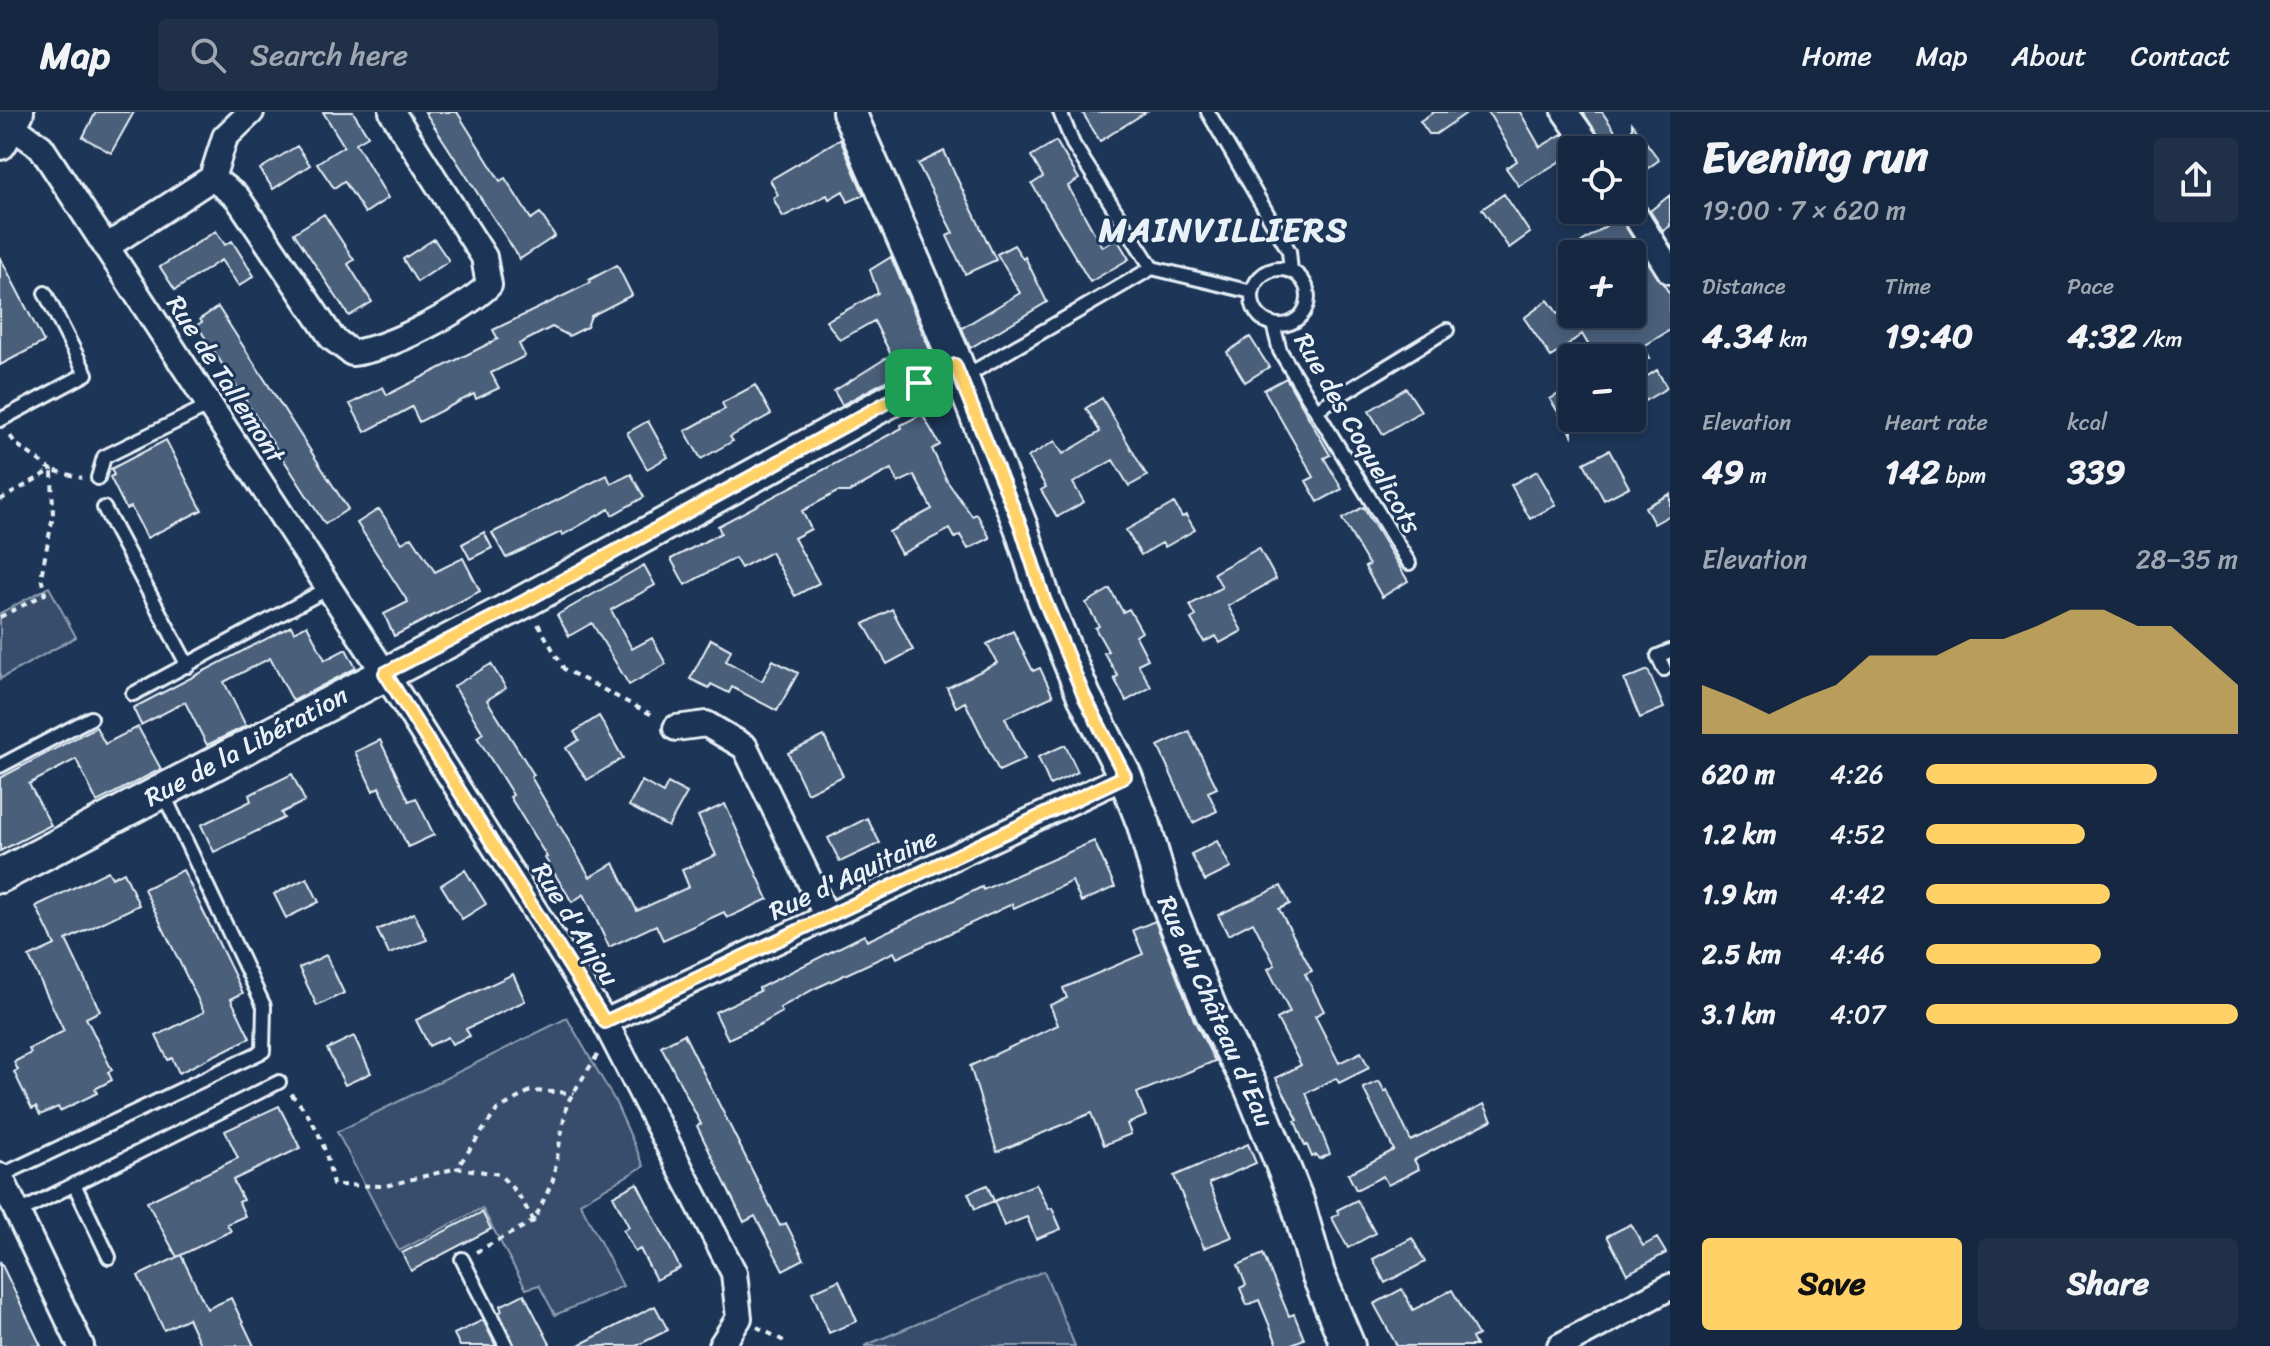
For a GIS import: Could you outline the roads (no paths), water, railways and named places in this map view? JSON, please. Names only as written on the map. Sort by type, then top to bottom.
[{"type":"street","points":[[106,247],[212,178],[225,137],[251,112]]},
{"type":"street","points":[[212,178],[237,197],[332,338],[352,353],[373,351],[472,301],[489,285],[484,257],[392,112]]},
{"type":"street","name":"Rue du Château d'Eau","points":[[849,112],[1021,527],[1044,599],[1084,696],[1125,776],[1144,825],[1162,889],[1212,1013],[1251,1087],[1297,1201],[1318,1274],[1348,1346]]},
{"type":"street","points":[[1565,112],[1582,136]]},
{"type":"street","name":"Rue de Tallemont","points":[[7,129],[41,147],[327,589],[385,673]]},
{"type":"street","points":[[1642,224],[1668,261]]},
{"type":"street","name":"Rue de la Libération","points":[[0,876],[958,372]]},
{"type":"street","name":"Rue d'Anjou","points":[[385,673],[605,1022],[734,1273],[739,1318],[721,1346]]},
{"type":"street","points":[[676,728],[706,724],[745,747],[827,917]]},
{"type":"street","name":"Rue d'Aquitaine","points":[[605,1022],[1125,776]]},
{"type":"street","points":[[0,1176],[81,1346]]},
{"type":"street","points":[[1563,1345],[1670,1287]]},
{"type":"lane","points":[[1060,112],[1073,144],[1152,268]]},
{"type":"lane","points":[[1208,112],[1289,251],[1291,271]]},
{"type":"lane","points":[[958,372],[1152,268],[1252,292]]},
{"type":"lane","points":[[1272,270],[1291,271],[1304,283],[1308,300],[1306,308],[1292,322],[1273,324],[1257,312],[1252,292],[1263,275],[1272,270]]},
{"type":"lane","points":[[0,421],[86,374],[45,293]]},
{"type":"lane","name":"Rue des Coquelicots","points":[[1273,324],[1280,351],[1409,563]]},
{"type":"lane","points":[[1316,410],[1447,330]]},
{"type":"lane","points":[[98,478],[104,457],[210,405]]},
{"type":"lane","points":[[104,508],[188,666]]},
{"type":"lane","points":[[133,694],[327,589]]},
{"type":"lane","points":[[1664,669],[1658,656],[1670,651]]},
{"type":"lane","points":[[0,766],[91,718]]},
{"type":"lane","points":[[0,1176],[263,1051],[264,1006],[162,790]]},
{"type":"lane","points":[[17,1213],[279,1082]]},
{"type":"lane","points":[[74,1184],[109,1257]]},
{"type":"lane","points":[[462,1259],[506,1346]]},
{"type":"district","name":"MAINVILLIERS","points":[[1224,230]]}]
